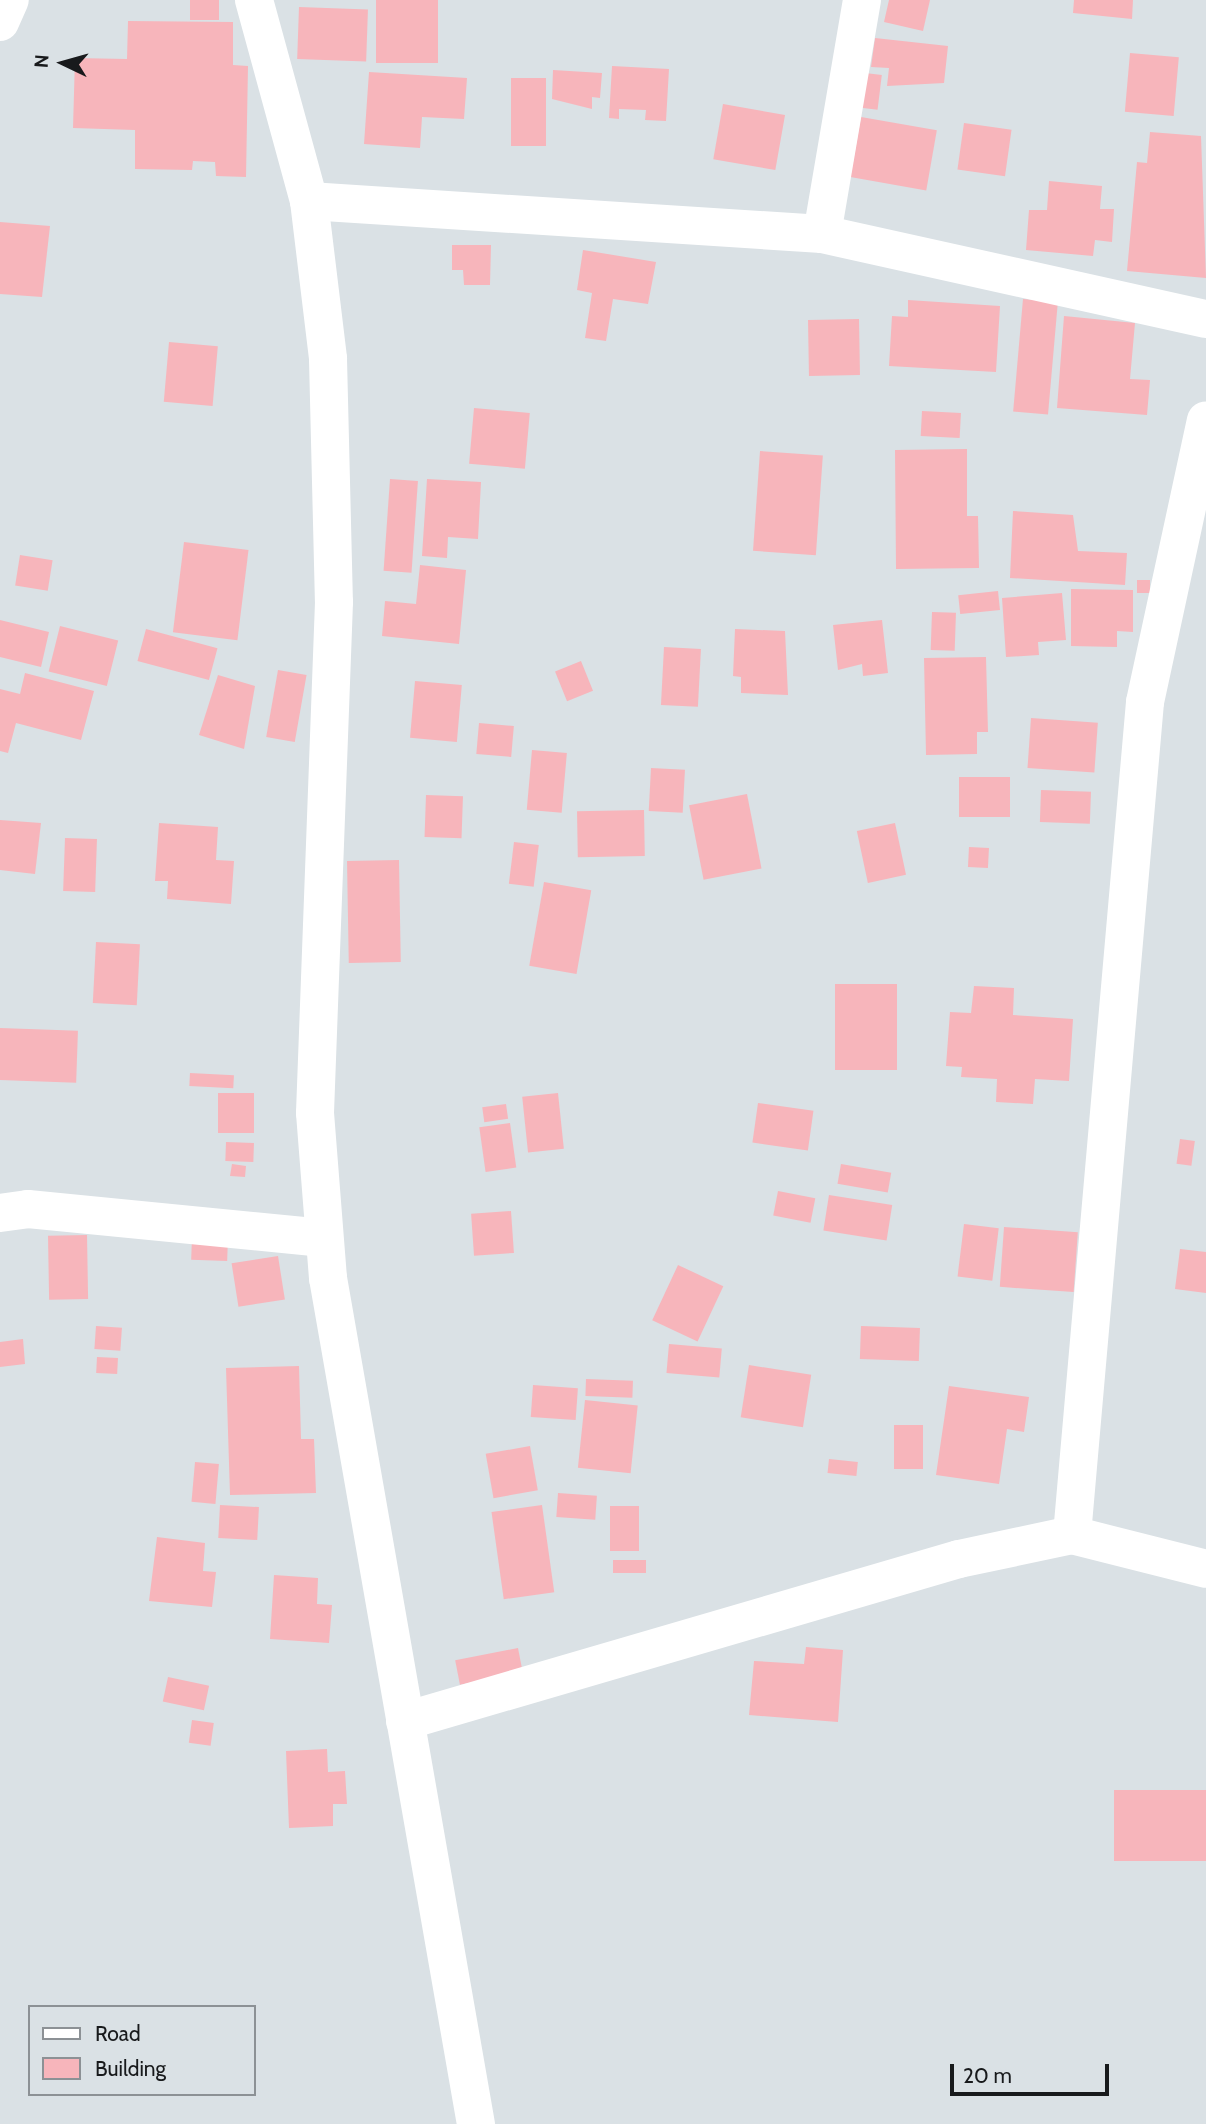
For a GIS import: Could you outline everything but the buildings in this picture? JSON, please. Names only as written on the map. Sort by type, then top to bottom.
[{"type":"street","points":[[0,22],[10,0]]},
{"type":"street","points":[[254,0],[309,201],[328,359],[334,601],[315,1113],[324,1238],[476,2124]]},
{"type":"street","points":[[822,234],[862,0]]},
{"type":"street","points":[[309,201],[822,234],[1206,319]]},
{"type":"street","points":[[1072,1535],[1145,702],[1206,421]]},
{"type":"street","points":[[0,1213],[28,1209],[324,1238]]},
{"type":"street","points":[[405,1721],[959,1559],[1072,1535],[1206,1569]]}]
